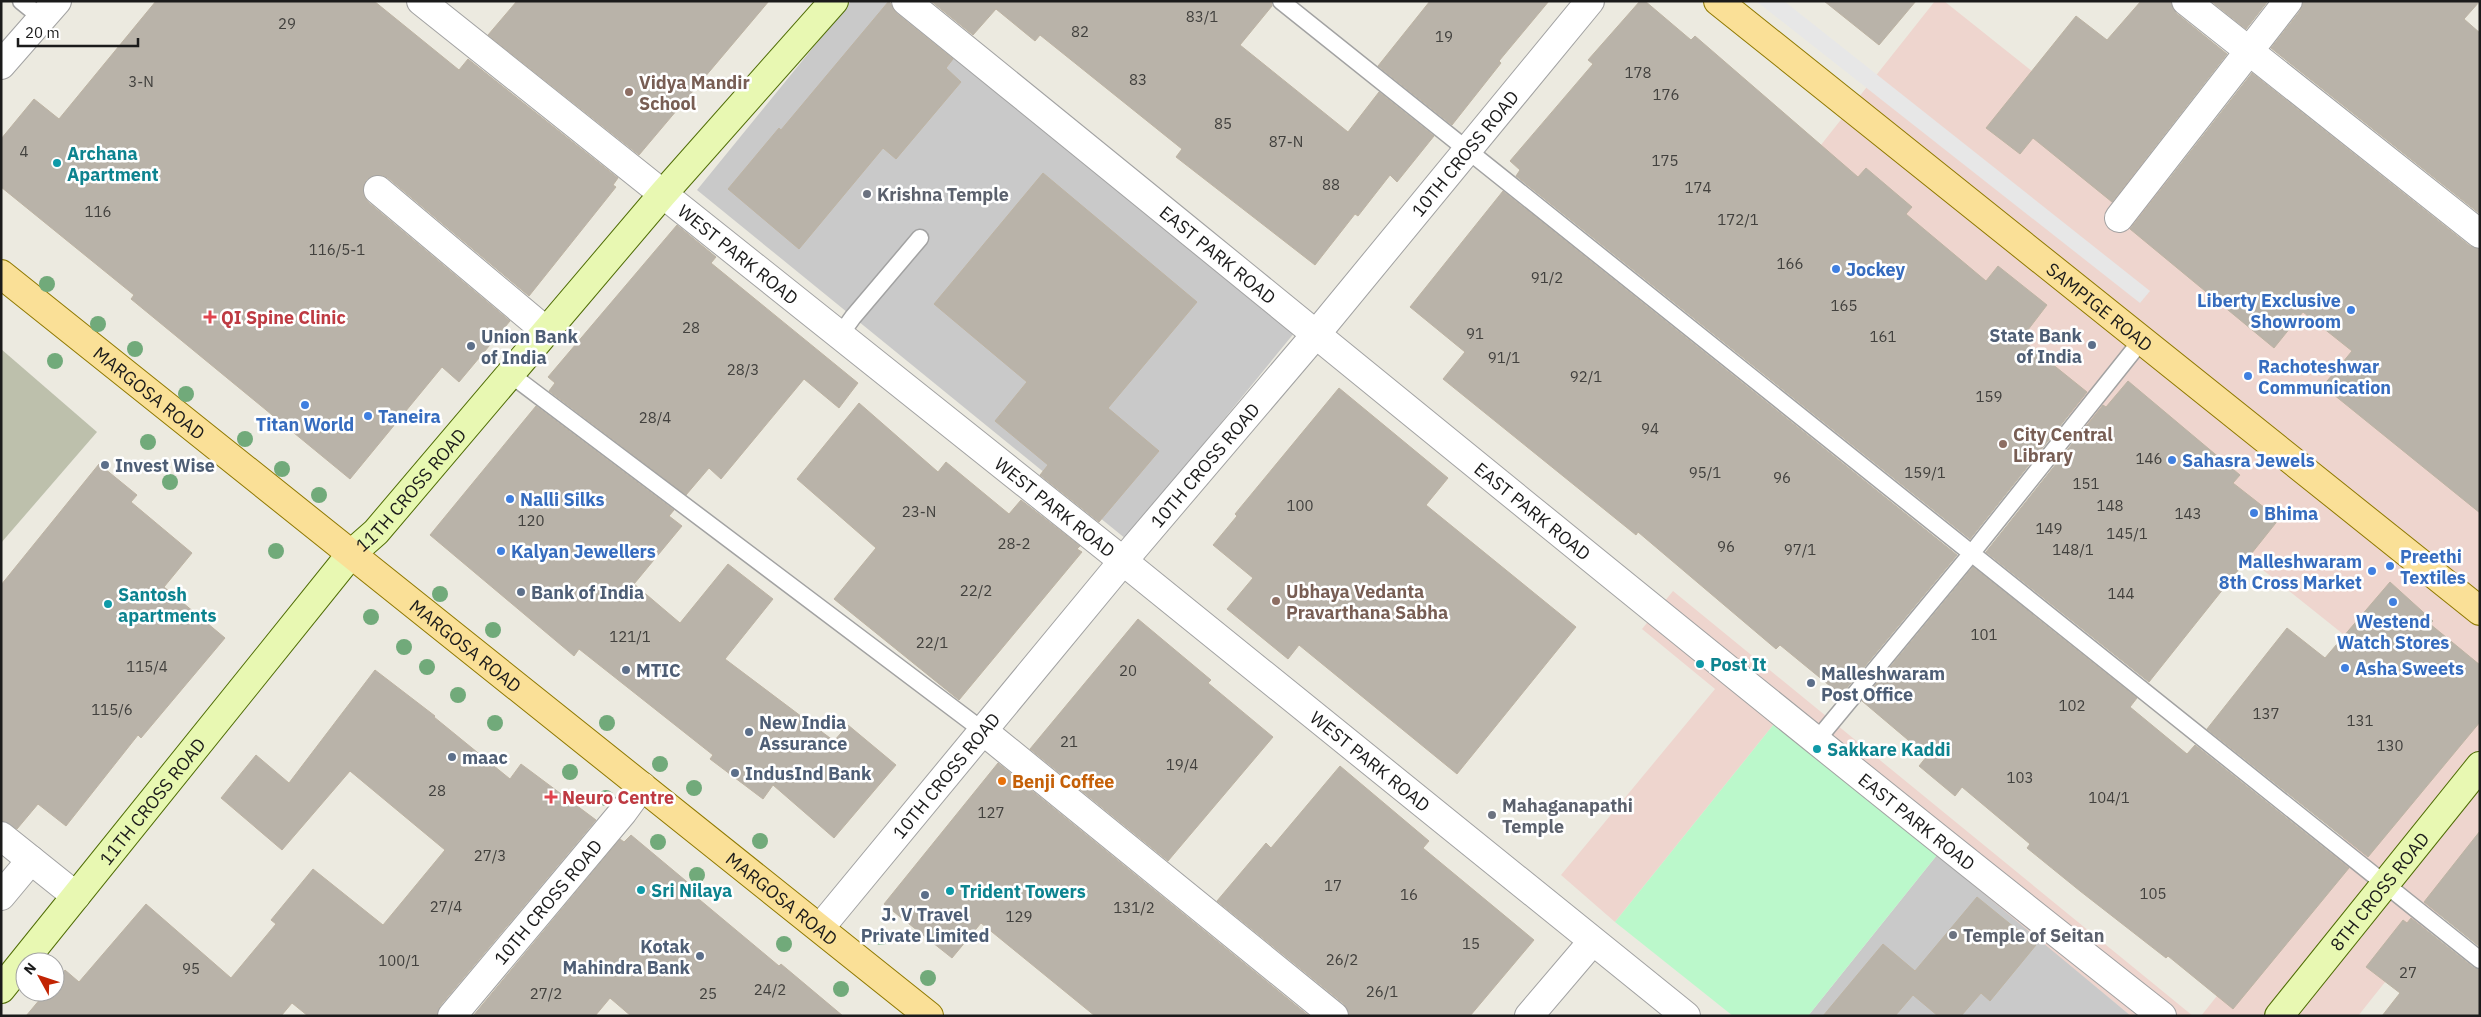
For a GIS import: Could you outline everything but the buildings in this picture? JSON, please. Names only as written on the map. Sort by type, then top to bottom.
[{"type":"main road","name":"SAMPIGE ROAD","points":[[1718,1],[2480,611]]},
{"type":"main road","name":"MARGOSA ROAD","points":[[1,274],[930,1016]]},
{"type":"street","name":"WEST PARK ROAD","points":[[421,1],[1123,562],[1686,1016]]},
{"type":"street","name":"11TH CROSS ROAD","points":[[1,989],[351,554],[376,532],[662,194],[834,1]]},
{"type":"street","name":"EAST PARK ROAD","points":[[906,1],[1317,333],[1816,741],[2162,1016]]},
{"type":"street","name":"10TH CROSS ROAD","points":[[820,928],[982,730],[1317,333],[1590,1]]},
{"type":"street","points":[[2186,1],[2480,234]]},
{"type":"street","points":[[2119,218],[2288,1]]},
{"type":"street","points":[[1,65],[49,10]]},
{"type":"street","points":[[378,190],[546,331]]},
{"type":"street","points":[[982,730],[1334,1016]]},
{"type":"street","name":"8TH CROSS ROAD","points":[[2279,1016],[2480,766]]},
{"type":"street","name":"10TH CROSS ROAD","points":[[452,1016],[623,812],[642,786]]},
{"type":"street","points":[[1,836],[76,896]]},
{"type":"street","points":[[1,896],[31,860]]},
{"type":"street","points":[[1529,1016],[1592,942]]},
{"type":"lane","points":[[21,1],[49,10]]},
{"type":"lane","points":[[1281,1],[2480,960]]},
{"type":"lane","points":[[840,335],[920,238]]},
{"type":"lane","points":[[1816,741],[1971,554],[2141,340]]},
{"type":"lane","points":[[510,374],[982,730]]},
{"type":"shaded area","points":[[851,1],[887,1],[1295,332],[1126,539],[697,190]]},
{"type":"shaded area","points":[[1756,1],[1784,1],[2150,291],[2140,303]]},
{"type":"shaded area","name":"Malleshwaram 8th Cross Market","points":[[1935,1],[1944,1],[2480,428],[2480,863],[2358,1016],[2201,1016],[2442,713],[1786,189]]},
{"type":"shaded area","points":[[1,349],[97,432],[1,543]]},
{"type":"shaded area","points":[[1673,591],[2193,1016],[2131,1016],[1774,724],[1615,922],[1561,875],[1715,689],[1642,629]]},
{"type":"shaded area","name":"Temple of Seitan","points":[[1937,855],[2131,1016],[1808,1016]]},
{"type":"green space","points":[[1774,724],[1937,855],[1808,1016],[1733,1016],[1615,922]]},
{"type":"place","name":"Vidya Mandir School","points":[[629,92]]},
{"type":"place","name":"Archana Apartment","points":[[57,163]]},
{"type":"place","name":"Krishna Temple","points":[[867,194]]},
{"type":"place","name":"Jockey","points":[[1836,269]]},
{"type":"place","name":"Liberty Exclusive Showroom","points":[[2351,310]]},
{"type":"place","name":"QI Spine Clinic","points":[[210,317]]},
{"type":"place","name":"State Bank of India","points":[[2092,345]]},
{"type":"place","name":"Union Bank of India","points":[[471,346]]},
{"type":"place","name":"Rachoteshwar Communication","points":[[2248,376]]},
{"type":"place","name":"Titan World","points":[[305,405]]},
{"type":"place","name":"Taneira","points":[[368,416]]},
{"type":"place","name":"City Central Library","points":[[2003,444]]},
{"type":"place","name":"Sahasra Jewels","points":[[2172,460]]},
{"type":"place","name":"Invest Wise","points":[[105,465]]},
{"type":"place","name":"Nalli Silks","points":[[510,499]]},
{"type":"place","name":"Bhima","points":[[2254,513]]},
{"type":"place","name":"Kalyan Jewellers","points":[[501,551]]},
{"type":"place","name":"Preethi Textiles","points":[[2390,566]]},
{"type":"place","name":"Malleshwaram 8th Cross Market","points":[[2372,571]]},
{"type":"place","name":"Bank of India","points":[[521,592]]},
{"type":"place","name":"Ubhaya Vedanta Pravarthana Sabha","points":[[1276,601]]},
{"type":"place","name":"Westend Watch Stores","points":[[2393,602]]},
{"type":"place","name":"Santosh apartments","points":[[108,604]]},
{"type":"place","name":"Post It","points":[[1700,664]]},
{"type":"place","name":"Asha Sweets","points":[[2345,668]]},
{"type":"place","name":"MTIC","points":[[626,670]]},
{"type":"place","name":"Malleshwaram Post Office","points":[[1811,683]]},
{"type":"place","name":"New India Assurance","points":[[749,732]]},
{"type":"place","name":"Sakkare Kaddi","points":[[1817,749]]},
{"type":"place","name":"maac","points":[[452,757]]},
{"type":"place","name":"IndusInd Bank","points":[[735,773]]},
{"type":"place","name":"Benji Coffee","points":[[1002,781]]},
{"type":"place","name":"Neuro Centre","points":[[551,797]]},
{"type":"place","name":"Mahaganapathi Temple","points":[[1492,815]]},
{"type":"place","name":"Sri Nilaya","points":[[641,890]]},
{"type":"place","name":"Trident Towers","points":[[950,891]]},
{"type":"place","name":"J. V Travel Private Limited","points":[[925,895]]},
{"type":"place","name":"Temple of Seitan","points":[[1953,935]]},
{"type":"place","name":"Kotak Mahindra Bank","points":[[700,956]]}]
